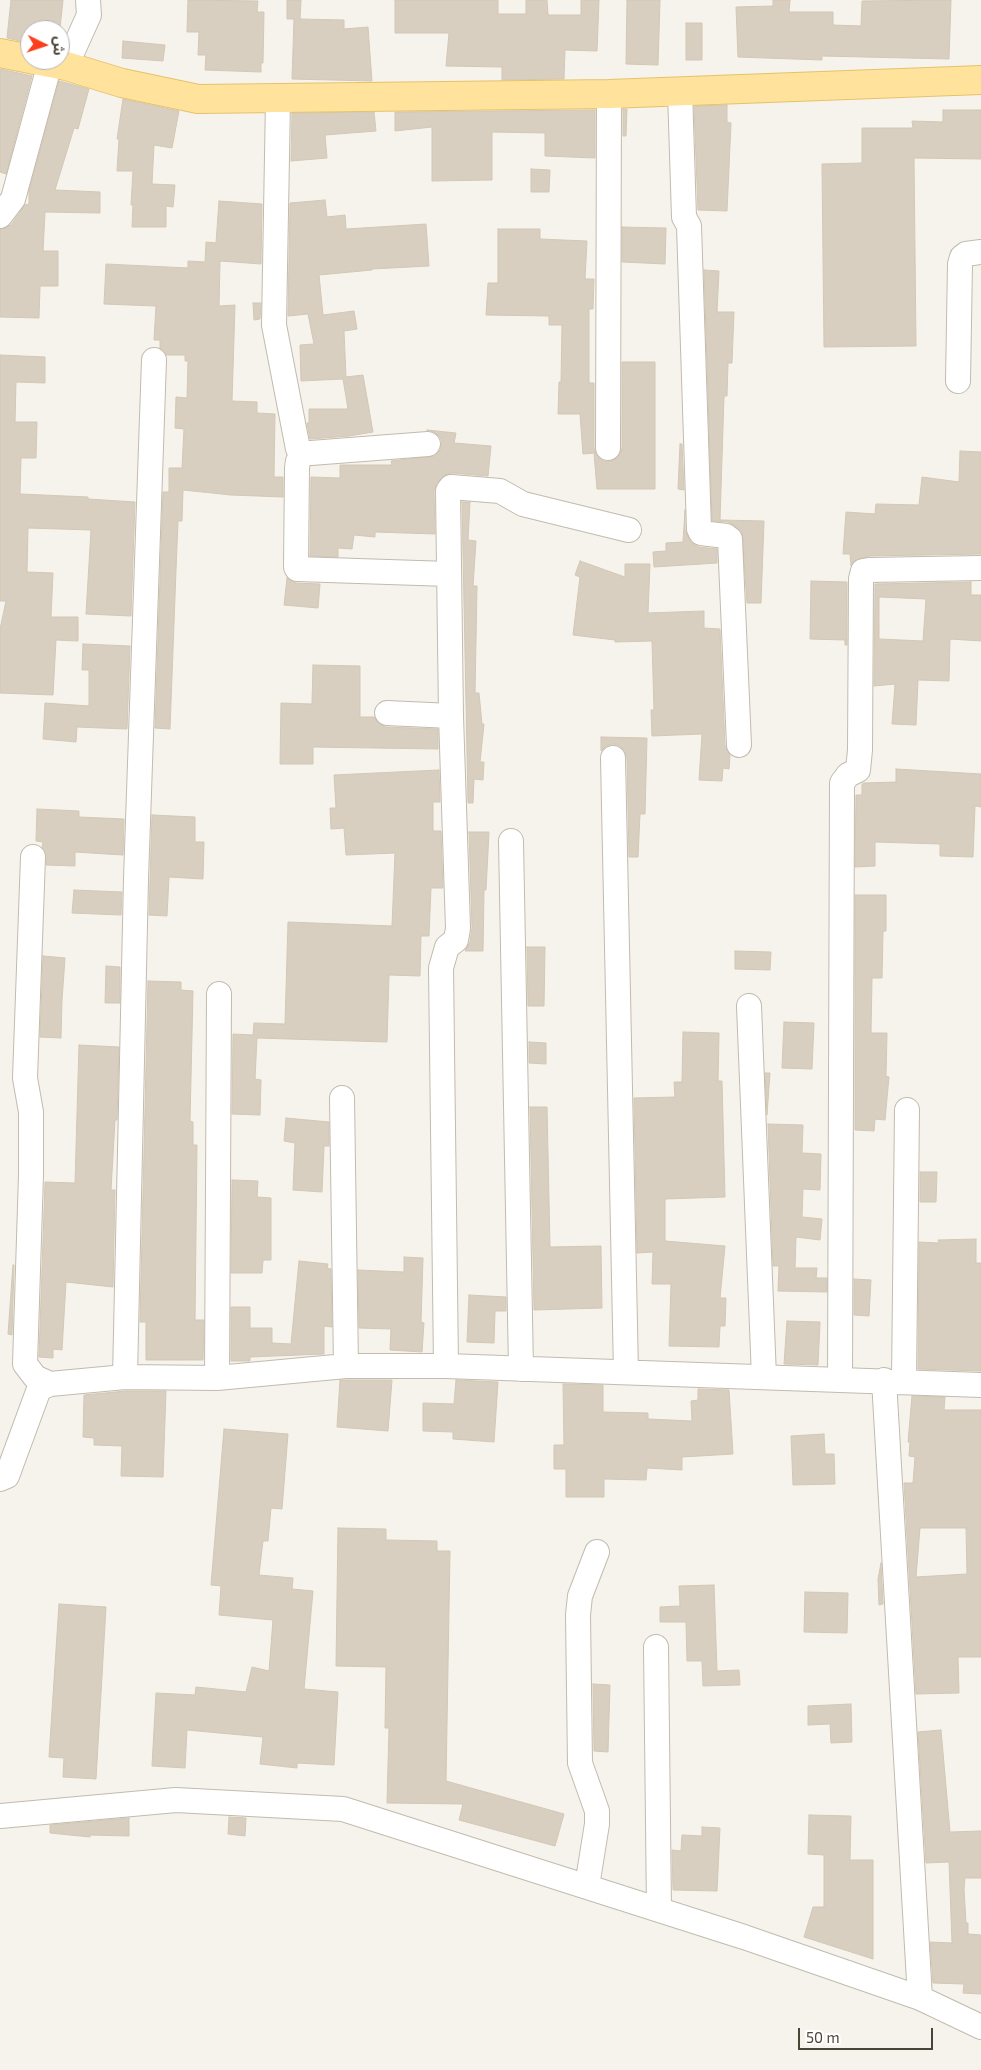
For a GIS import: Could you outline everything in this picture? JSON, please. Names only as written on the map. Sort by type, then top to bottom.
[{"type":"main road","points":[[0,53],[20,57]]},
{"type":"main road","points":[[70,69],[122,83],[198,99],[610,94],[981,80]]},
{"type":"street","points":[[70,35],[89,15],[88,0]]},
{"type":"street","points":[[0,216],[13,199],[43,70]]},
{"type":"street","points":[[680,91],[684,217],[689,226],[699,529],[701,533],[726,536],[730,539],[739,745]]},
{"type":"street","points":[[608,448],[610,94]]},
{"type":"street","points":[[278,99],[274,325],[298,449],[303,453],[428,444]]},
{"type":"street","points":[[958,381],[960,264],[962,257],[966,254],[981,252]]},
{"type":"street","points":[[125,1377],[136,878],[154,360]]},
{"type":"street","points":[[303,453],[298,461],[297,468],[297,569],[449,574]]},
{"type":"street","points":[[446,1366],[441,968],[447,947],[456,940],[458,928],[451,716],[448,491],[451,487],[500,491],[523,504],[629,530]]},
{"type":"street","points":[[840,1379],[842,783],[848,775],[858,770],[860,750],[861,579],[863,571],[869,570],[981,568]]},
{"type":"street","points":[[387,713],[451,716]]},
{"type":"street","points":[[613,758],[626,1372]]},
{"type":"street","points":[[512,841],[521,1369]]},
{"type":"street","points":[[33,856],[26,1068],[31,1112],[31,1175],[25,1364],[35,1377],[50,1384]]},
{"type":"street","points":[[217,1378],[219,994]]},
{"type":"street","points":[[749,1006],[764,1377]]},
{"type":"street","points":[[342,1098],[346,1366]]},
{"type":"street","points":[[908,1110],[894,1381],[920,1998]]},
{"type":"street","points":[[0,1479],[7,1476],[39,1389],[50,1384],[125,1377],[217,1378],[346,1366],[446,1366],[981,1385]]},
{"type":"street","points":[[587,1886],[597,1824],[597,1810],[580,1764],[578,1615],[580,1596],[597,1552]]},
{"type":"street","points":[[656,1647],[659,1910]]},
{"type":"street","points":[[0,1816],[176,1800],[342,1809],[744,1937],[920,1998],[981,2026]]},
{"type":"building","points":[[11,0],[63,0],[61,20],[20,20],[20,41],[7,38]]},
{"type":"building","points":[[188,0],[258,1],[257,12],[264,12],[263,63],[261,63],[261,72],[205,70],[206,55],[198,55],[199,32],[187,32]]},
{"type":"building","points":[[287,0],[301,0],[300,19],[344,20],[344,29],[368,27],[372,81],[292,79],[294,19],[287,19]]},
{"type":"building","points":[[395,0],[498,0],[498,14],[526,14],[526,0],[547,0],[548,15],[581,15],[581,0],[599,0],[597,51],[565,50],[564,79],[502,80],[502,67],[446,66],[449,33],[395,33]]},
{"type":"building","points":[[627,0],[660,0],[658,65],[626,64]]},
{"type":"building","points":[[773,0],[790,0],[789,12],[833,12],[833,25],[861,26],[862,1],[951,0],[949,59],[822,56],[822,60],[738,57],[736,7],[773,6]]},
{"type":"building","points":[[686,23],[702,23],[702,60],[686,60]]},
{"type":"building","points":[[123,41],[165,45],[163,61],[122,58]]},
{"type":"building","points":[[0,69],[32,76],[6,174],[0,172]]},
{"type":"building","points":[[59,81],[89,89],[78,129],[74,128],[55,190],[100,192],[100,213],[45,212],[43,251],[58,251],[58,286],[40,286],[39,318],[0,317],[0,229],[11,225],[25,205],[29,204],[29,191]]},
{"type":"building","points":[[123,99],[179,111],[172,148],[154,145],[152,184],[175,185],[173,207],[166,206],[166,227],[132,227],[133,171],[117,171],[119,139],[117,139]]},
{"type":"building","points":[[727,105],[727,122],[731,123],[727,211],[698,210],[694,106]]},
{"type":"building","points":[[623,109],[627,109],[626,136],[623,136]]},
{"type":"building","points":[[595,110],[595,158],[545,156],[545,133],[492,132],[492,180],[432,181],[432,127],[395,131],[395,112]]},
{"type":"building","points":[[943,110],[981,110],[981,159],[914,158],[916,346],[824,347],[822,164],[862,163],[862,128],[913,128],[912,121],[943,122]]},
{"type":"building","points":[[374,112],[376,131],[325,135],[327,158],[291,161],[292,113]]},
{"type":"building","points":[[531,169],[550,170],[549,192],[531,192]]},
{"type":"building","points":[[325,200],[327,217],[345,215],[346,229],[426,224],[429,266],[372,269],[319,275],[323,315],[354,311],[357,329],[344,331],[346,377],[363,375],[373,432],[310,439],[307,423],[309,423],[309,409],[348,409],[343,379],[301,381],[300,345],[314,344],[308,314],[288,316],[290,203]]},
{"type":"building","points":[[219,201],[262,204],[261,264],[220,261],[219,306],[235,305],[232,401],[257,402],[257,413],[275,414],[274,477],[283,477],[283,497],[231,495],[183,490],[182,521],[178,521],[170,729],[155,728],[163,492],[169,492],[169,468],[182,468],[184,429],[175,428],[176,397],[187,398],[188,361],[185,361],[185,355],[166,355],[160,348],[160,340],[154,340],[156,306],[104,304],[106,264],[188,268],[188,261],[205,262],[206,242],[216,243]]},
{"type":"building","points":[[622,227],[666,228],[665,264],[622,262]]},
{"type":"building","points":[[498,229],[540,229],[540,239],[587,241],[585,279],[594,279],[593,309],[589,309],[589,383],[594,383],[594,448],[601,460],[607,462],[614,460],[620,454],[622,448],[622,362],[655,362],[655,489],[597,489],[594,453],[583,454],[580,414],[558,414],[559,382],[561,382],[562,325],[549,325],[549,316],[486,315],[488,283],[498,283]]},
{"type":"building","points":[[704,270],[719,271],[717,312],[734,312],[732,363],[728,363],[727,396],[724,396],[720,520],[764,521],[761,603],[747,603],[742,532],[728,522],[712,521]]},
{"type":"building","points":[[253,303],[261,303],[260,319],[254,320]]},
{"type":"building","points":[[0,355],[45,357],[45,383],[16,382],[15,422],[37,422],[36,458],[21,458],[20,494],[88,497],[88,499],[135,502],[131,616],[86,614],[91,530],[28,528],[27,572],[53,573],[51,617],[78,617],[78,641],[56,640],[53,695],[0,693],[0,629],[6,601],[0,601]]},
{"type":"building","points":[[427,430],[456,433],[454,443],[491,446],[488,476],[452,473],[445,475],[437,483],[434,491],[435,534],[375,532],[375,537],[354,535],[352,549],[338,548],[338,557],[310,556],[311,477],[340,478],[340,465],[392,465],[391,461],[435,456],[440,450],[442,442],[440,437],[434,432]]},
{"type":"building","points":[[680,444],[682,444],[684,490],[678,489]]},
{"type":"building","points":[[960,451],[981,452],[981,554],[869,556],[854,561],[851,566],[850,554],[843,554],[846,512],[875,514],[876,504],[919,505],[922,477],[959,482]]},
{"type":"building","points":[[462,502],[470,502],[468,540],[476,541],[473,586],[477,586],[475,693],[479,693],[482,724],[484,724],[480,762],[484,762],[483,780],[474,779],[473,803],[468,803]]},
{"type":"building","points":[[685,510],[685,530],[689,539],[699,547],[717,549],[717,563],[654,567],[653,552],[666,551],[666,543],[683,542]]},
{"type":"building","points":[[580,561],[625,577],[625,564],[650,564],[648,613],[704,611],[704,628],[720,629],[725,746],[730,755],[729,769],[723,768],[722,781],[699,780],[702,734],[652,736],[651,710],[654,710],[652,641],[615,642],[615,640],[573,635],[580,577],[575,575]]},
{"type":"building","points":[[287,578],[296,583],[320,584],[318,608],[284,605]]},
{"type":"building","points":[[811,581],[847,582],[847,645],[845,645],[845,640],[810,639]]},
{"type":"building","points":[[971,582],[971,595],[981,595],[981,641],[950,639],[949,681],[918,680],[916,725],[892,724],[895,684],[874,686],[875,584]],"holes":[[[879,597],[926,599],[923,641],[879,639]]]},
{"type":"building","points":[[83,644],[130,646],[127,729],[77,727],[76,742],[43,739],[45,703],[89,706],[89,670],[82,670]]},
{"type":"building","points":[[313,665],[360,666],[360,717],[374,717],[379,724],[386,727],[438,729],[438,749],[313,747],[313,764],[280,764],[281,703],[312,704]]},
{"type":"building","points":[[601,737],[647,738],[645,814],[640,814],[638,857],[629,857],[627,758],[625,751],[620,746],[613,744],[606,746],[601,751]]},
{"type":"building","points":[[896,769],[981,774],[981,807],[975,806],[973,857],[940,856],[940,844],[875,842],[875,866],[855,867],[856,795],[862,795],[862,784],[864,783],[896,782]]},
{"type":"building","points":[[439,770],[440,802],[433,802],[433,831],[441,831],[443,888],[431,888],[429,936],[421,936],[420,976],[389,975],[387,1042],[257,1038],[255,1079],[261,1080],[260,1115],[232,1114],[233,1034],[253,1035],[254,1023],[285,1024],[288,922],[392,926],[395,853],[346,855],[344,828],[331,829],[330,808],[336,808],[334,775]]},
{"type":"building","points":[[37,809],[79,811],[79,817],[124,819],[123,855],[75,852],[75,866],[46,865],[47,857],[42,848],[43,842],[36,841]]},
{"type":"building","points":[[152,815],[195,817],[195,842],[204,842],[203,879],[169,877],[167,916],[149,915]]},
{"type":"building","points":[[469,832],[489,832],[486,890],[484,890],[483,951],[465,951],[470,942],[472,928]]},
{"type":"building","points":[[74,890],[122,892],[121,915],[72,913]]},
{"type":"building","points":[[855,895],[886,895],[886,931],[883,931],[882,978],[872,978],[871,1033],[887,1033],[886,1076],[889,1077],[885,1120],[875,1119],[874,1131],[855,1130]]},
{"type":"building","points":[[527,947],[545,947],[544,1006],[528,1006]]},
{"type":"building","points":[[735,951],[771,952],[770,970],[735,969]]},
{"type":"building","points":[[43,956],[65,958],[61,1038],[40,1037]]},
{"type":"building","points":[[106,966],[120,967],[120,1003],[105,1003]]},
{"type":"building","points":[[148,981],[181,982],[181,990],[193,991],[190,1121],[193,1122],[193,1145],[197,1145],[195,1320],[204,1320],[203,1360],[146,1360],[146,1322],[140,1322]]},
{"type":"building","points":[[784,1022],[814,1023],[812,1069],[782,1068]]},
{"type":"building","points":[[683,1032],[719,1033],[718,1081],[722,1081],[725,1197],[665,1199],[665,1241],[725,1246],[720,1298],[726,1298],[725,1326],[720,1326],[719,1347],[669,1346],[671,1284],[652,1284],[653,1252],[637,1253],[634,1098],[675,1097],[674,1082],[682,1082]]},
{"type":"building","points":[[529,1042],[546,1043],[546,1064],[529,1063]]},
{"type":"building","points":[[79,1045],[119,1047],[117,1120],[115,1120],[111,1190],[115,1190],[113,1287],[66,1282],[62,1350],[53,1349],[53,1358],[39,1357],[45,1182],[75,1183]]},
{"type":"building","points":[[765,1073],[770,1073],[767,1115]]},
{"type":"building","points":[[530,1107],[547,1107],[550,1247],[601,1246],[602,1308],[534,1310]]},
{"type":"building","points":[[286,1118],[329,1122],[329,1146],[324,1146],[322,1192],[293,1190],[295,1143],[284,1141]]},
{"type":"building","points":[[768,1124],[803,1125],[802,1153],[821,1154],[820,1190],[803,1189],[802,1217],[822,1219],[820,1240],[796,1237],[795,1268],[817,1268],[816,1278],[827,1278],[827,1292],[778,1291],[779,1266],[773,1266]]},
{"type":"building","points":[[920,1172],[937,1172],[936,1202],[920,1202]]},
{"type":"building","points":[[232,1180],[258,1181],[257,1197],[271,1198],[271,1260],[263,1260],[262,1273],[231,1273]]},
{"type":"building","points":[[976,1239],[976,1263],[981,1263],[981,1371],[918,1369],[919,1242],[939,1243],[938,1240]]},
{"type":"building","points":[[404,1257],[423,1258],[421,1322],[424,1323],[422,1352],[390,1350],[391,1329],[359,1328],[358,1270],[404,1272]]},
{"type":"building","points":[[299,1261],[328,1264],[327,1268],[331,1269],[332,1327],[324,1326],[324,1354],[250,1357],[250,1361],[231,1361],[231,1307],[250,1307],[250,1328],[272,1328],[272,1343],[291,1344]]},
{"type":"building","points":[[14,1265],[12,1335],[8,1334]]},
{"type":"building","points":[[854,1279],[871,1280],[869,1316],[854,1315]]},
{"type":"building","points":[[469,1295],[506,1297],[506,1311],[495,1311],[494,1343],[467,1342]]},
{"type":"building","points":[[787,1321],[820,1322],[818,1365],[784,1364]]},
{"type":"building","points":[[340,1380],[392,1380],[388,1431],[337,1427]]},
{"type":"building","points":[[456,1380],[498,1382],[494,1442],[453,1439],[453,1432],[423,1431],[423,1403],[454,1404]]},
{"type":"building","points":[[563,1384],[603,1385],[603,1412],[648,1413],[648,1419],[692,1421],[691,1401],[698,1400],[698,1389],[729,1390],[733,1454],[682,1457],[682,1470],[647,1468],[646,1480],[604,1479],[604,1497],[566,1497],[566,1469],[554,1469],[554,1445],[564,1445]]},
{"type":"building","points":[[126,1391],[166,1391],[163,1477],[121,1476],[122,1446],[94,1445],[94,1438],[83,1437],[84,1395]]},
{"type":"building","points":[[912,1396],[945,1397],[944,1410],[981,1410],[981,1657],[958,1657],[959,1693],[916,1694],[904,1483],[913,1483],[915,1457],[909,1456],[910,1442],[908,1442]],"holes":[[[920,1528],[966,1528],[967,1574],[916,1577]]]},
{"type":"building","points":[[224,1429],[288,1434],[282,1509],[271,1508],[268,1541],[263,1541],[259,1575],[293,1578],[292,1589],[313,1591],[304,1689],[338,1692],[334,1765],[297,1763],[297,1768],[260,1764],[263,1737],[187,1730],[185,1768],[152,1766],[156,1693],[195,1695],[196,1687],[246,1692],[252,1667],[269,1671],[273,1620],[219,1615],[221,1586],[211,1585]]},
{"type":"building","points":[[824,1434],[825,1454],[834,1454],[835,1484],[793,1485],[791,1436]]},
{"type":"building","points":[[338,1528],[386,1529],[386,1540],[437,1541],[437,1551],[450,1551],[446,1781],[564,1814],[555,1846],[459,1820],[463,1804],[387,1803],[389,1728],[385,1728],[386,1667],[336,1666]]},
{"type":"building","points":[[881,1563],[883,1604],[879,1605],[878,1579]]},
{"type":"building","points":[[714,1585],[717,1671],[739,1670],[740,1685],[703,1686],[702,1661],[687,1661],[686,1622],[660,1622],[660,1607],[680,1606],[679,1586]]},
{"type":"building","points":[[805,1592],[848,1593],[847,1633],[804,1632]]},
{"type":"building","points":[[59,1604],[106,1607],[96,1779],[63,1777],[64,1758],[49,1757]]},
{"type":"building","points":[[593,1684],[610,1685],[608,1752],[594,1751]]},
{"type":"building","points":[[851,1704],[852,1742],[831,1743],[830,1724],[808,1725],[808,1706]]},
{"type":"building","points":[[941,1730],[950,1832],[981,1831],[981,1878],[965,1878],[964,1889],[968,1934],[981,1935],[981,1994],[963,1993],[964,1984],[933,1983],[930,1942],[952,1943],[949,1862],[926,1863],[918,1732]]},
{"type":"building","points":[[809,1815],[851,1816],[850,1860],[873,1860],[873,1959],[804,1937],[813,1907],[824,1907],[824,1855],[808,1854]]},
{"type":"building","points":[[229,1817],[246,1818],[245,1836],[228,1834]]},
{"type":"building","points":[[129,1818],[129,1836],[90,1835],[90,1837],[50,1833],[50,1825]]},
{"type":"building","points":[[702,1827],[720,1828],[717,1891],[673,1890],[672,1850],[681,1851],[682,1835],[702,1836]]}]
